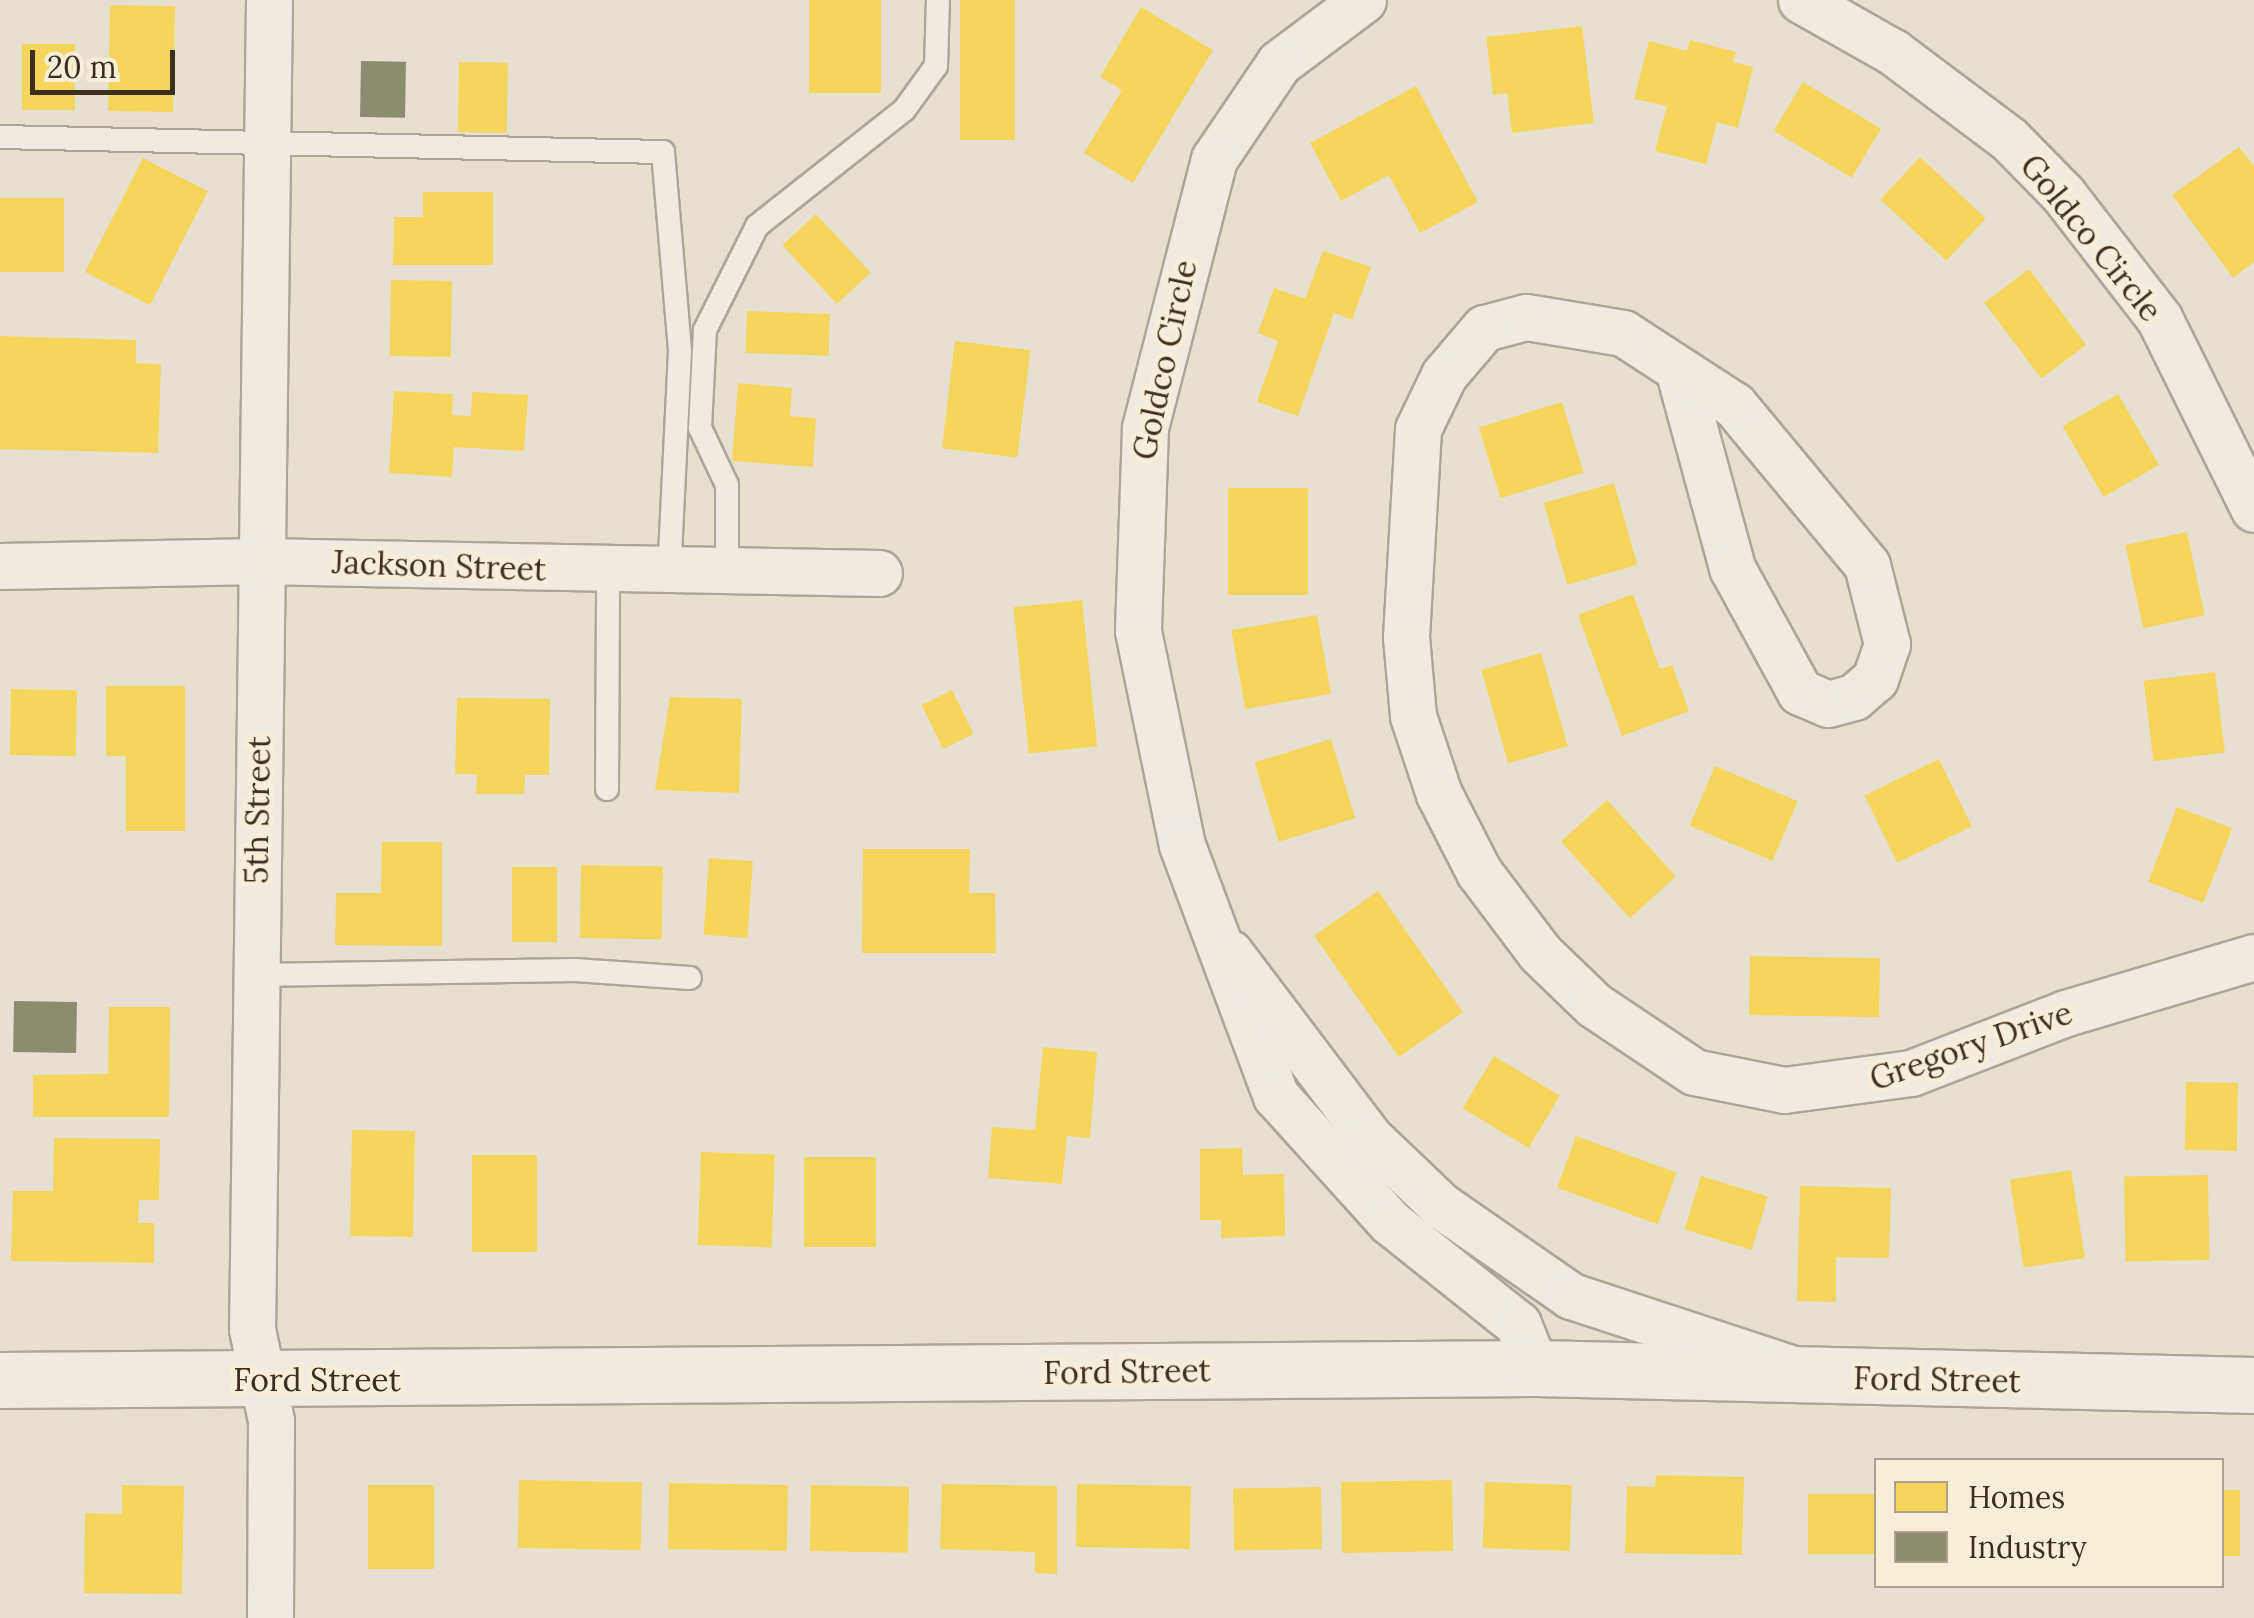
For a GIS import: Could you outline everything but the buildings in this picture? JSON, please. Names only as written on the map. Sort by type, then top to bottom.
[{"type":"street","name":"5th Street","points":[[269,0],[252,1329],[271,1421],[270,1618]]},
{"type":"street","name":"Goldco Circle","points":[[1363,0],[1279,64],[1214,159],[1145,428],[1135,542],[1152,732],[1182,844],[1228,951],[1370,1138],[1440,1205],[1571,1296],[1749,1348],[1809,1378]]},
{"type":"street","name":"Goldco Circle","points":[[1802,0],[1893,52],[2010,140],[2063,194],[2160,318],[2254,509]]},
{"type":"street","name":"Gregory Drive","points":[[1680,376],[1732,568],[1800,692],[1828,704],[1854,696],[1876,679],[1887,644],[1867,565],[1782,454],[1734,405],[1680,376],[1623,332],[1526,316],[1484,328],[1444,375],[1418,429],[1406,546],[1413,716],[1479,872],[1540,953],[1594,1005],[1694,1072],[1784,1090],[1911,1073],[2066,1013],[2254,958]]},
{"type":"street","name":"Jackson Street","points":[[0,566],[260,561],[608,572],[879,573]]},
{"type":"street","name":"Goldco Circle","points":[[1228,951],[1231,988],[1276,1096],[1390,1222],[1518,1324],[1536,1368]]},
{"type":"street","name":"Ford Street","points":[[0,1380],[1536,1368],[1809,1378],[2254,1385]]},
{"type":"lane","points":[[727,572],[728,485],[700,428],[705,330],[757,226],[904,110],[936,66],[938,0]]},
{"type":"lane","points":[[0,138],[266,137],[663,152],[680,351],[669,572]]},
{"type":"lane","points":[[606,789],[608,572]]},
{"type":"lane","points":[[256,976],[575,970],[690,978]]}]
